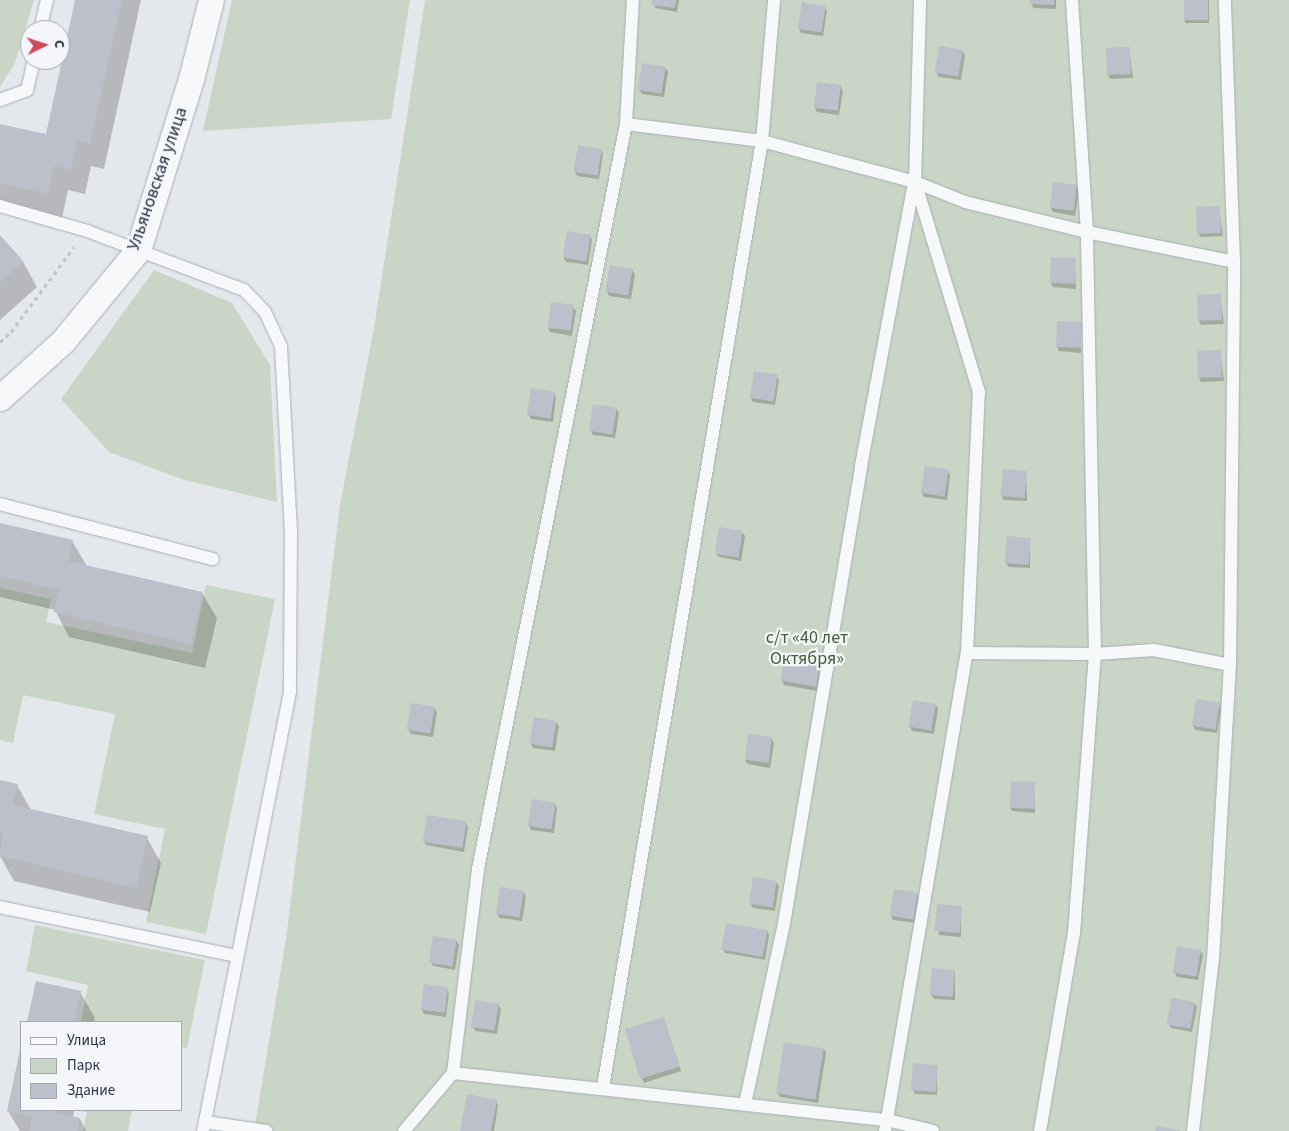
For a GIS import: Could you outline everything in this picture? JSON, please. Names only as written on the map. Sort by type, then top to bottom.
[{"type":"street","name":"Ульяновская улица","points":[[0,398],[63,341],[138,250],[191,79],[211,0]]},
{"type":"lane","points":[[42,20],[47,0]]},
{"type":"lane","points":[[404,1131],[452,1072],[478,868],[626,124],[633,0]]},
{"type":"lane","points":[[603,1087],[762,141],[774,0]]},
{"type":"lane","points":[[745,1104],[784,923],[861,466],[915,182],[920,0]]},
{"type":"lane","points":[[1040,1131],[1074,933],[1095,654],[1087,232],[1072,0]]},
{"type":"lane","points":[[1193,1131],[1213,959],[1230,664],[1234,262],[1225,0]]},
{"type":"lane","points":[[0,100],[27,90],[32,70]]},
{"type":"lane","points":[[626,124],[762,141],[915,182],[965,202],[1087,232],[1234,262]]},
{"type":"lane","points":[[886,1126],[968,653],[979,392],[915,182]]},
{"type":"lane","points":[[0,206],[87,231],[244,290],[265,312],[281,347],[291,531],[290,692],[236,956],[204,1126],[266,1131]]},
{"type":"lane","points":[[0,504],[212,559]]},
{"type":"lane","points":[[968,653],[1095,654],[1154,650],[1230,664]]},
{"type":"lane","points":[[0,907],[236,956]]},
{"type":"lane","points":[[452,1072],[745,1104],[886,1126],[933,1131]]},
{"type":"path","points":[[0,342],[11,332],[87,231]]},
{"type":"green space","points":[[0,0],[34,0],[28,20],[20,20],[20,46],[15,63],[0,87]]},
{"type":"green space","points":[[232,0],[410,0],[391,119],[203,131]]},
{"type":"green space","name":"с/т «40 лет Октября»","points":[[425,0],[1289,0],[1289,1131],[254,1131],[286,939],[340,505],[374,328]]},
{"type":"green space","points":[[154,270],[232,303],[270,365],[277,502],[184,480],[109,452],[61,399]]},
{"type":"green space","points":[[206,585],[275,599],[206,934],[146,922],[165,829],[94,814],[115,714],[23,695],[13,743],[0,740],[0,588],[51,599],[46,622],[192,653]]},
{"type":"green space","points":[[35,925],[205,960],[187,1048],[182,1047],[182,1021],[81,1021],[88,985],[26,971]]},
{"type":"green space","points":[[80,1111],[132,1111],[128,1131],[83,1131],[87,1112]]},
{"type":"building","points":[[75,0],[122,0],[90,144],[77,141],[71,170],[54,166],[48,194],[0,183],[0,124],[46,134],[60,70],[70,70],[70,23]]},
{"type":"building","points":[[652,0],[676,0],[675,8],[651,5]]},
{"type":"building","points":[[1030,0],[1054,0],[1054,5],[1030,4]]},
{"type":"building","points":[[1184,0],[1208,0],[1208,20],[1184,20]]},
{"type":"building","points":[[802,2],[826,6],[821,32],[798,29]]},
{"type":"building","points":[[939,46],[963,50],[958,76],[935,73]]},
{"type":"building","points":[[1130,47],[1131,74],[1107,75],[1106,48]]},
{"type":"building","points":[[642,63],[666,67],[661,93],[638,90]]},
{"type":"building","points":[[817,82],[841,85],[838,111],[814,108]]},
{"type":"building","points":[[578,145],[602,149],[597,175],[574,172]]},
{"type":"building","points":[[1053,182],[1077,185],[1074,211],[1050,208]]},
{"type":"building","points":[[1220,206],[1221,233],[1197,234],[1196,207]]},
{"type":"building","points":[[567,231],[591,235],[586,261],[563,258]]},
{"type":"building","points":[[0,235],[24,262],[0,282]]},
{"type":"building","points":[[1051,257],[1076,258],[1075,284],[1050,283]]},
{"type":"building","points":[[610,265],[633,269],[628,296],[605,292]]},
{"type":"building","points":[[1221,294],[1222,320],[1198,321],[1197,295]]},
{"type":"building","points":[[551,302],[574,305],[571,331],[548,328]]},
{"type":"building","points":[[1057,321],[1082,322],[1081,348],[1056,347]]},
{"type":"building","points":[[1221,350],[1222,377],[1198,378],[1197,351]]},
{"type":"building","points":[[754,371],[778,375],[773,401],[750,398]]},
{"type":"building","points":[[531,388],[555,392],[550,418],[527,415]]},
{"type":"building","points":[[593,404],[617,408],[612,434],[589,431]]},
{"type":"building","points":[[925,466],[949,470],[944,496],[921,493]]},
{"type":"building","points":[[1003,469],[1027,471],[1025,498],[1001,496]]},
{"type":"building","points":[[0,523],[73,540],[68,561],[203,592],[191,644],[54,612],[59,590],[0,576]]},
{"type":"building","points":[[719,527],[743,531],[738,557],[715,554]]},
{"type":"building","points":[[1007,536],[1031,538],[1029,565],[1005,563]]},
{"type":"building","points":[[785,655],[820,661],[816,687],[780,681]]},
{"type":"building","points":[[1196,699],[1220,703],[1215,729],[1192,726]]},
{"type":"building","points":[[913,700],[936,704],[931,731],[908,727]]},
{"type":"building","points":[[411,703],[435,707],[430,733],[407,730]]},
{"type":"building","points":[[534,717],[557,721],[552,748],[529,744]]},
{"type":"building","points":[[748,734],[772,737],[769,763],[745,760]]},
{"type":"building","points":[[0,780],[18,784],[13,805],[148,836],[136,888],[0,856],[3,833],[0,833]]},
{"type":"building","points":[[1011,781],[1035,782],[1034,809],[1010,808]]},
{"type":"building","points":[[532,799],[556,803],[551,829],[528,826]]},
{"type":"building","points":[[427,815],[467,821],[462,848],[423,842]]},
{"type":"building","points":[[753,877],[777,881],[772,907],[749,904]]},
{"type":"building","points":[[500,887],[524,891],[519,917],[496,914]]},
{"type":"building","points":[[894,889],[918,893],[913,919],[890,916]]},
{"type":"building","points":[[937,904],[962,906],[960,933],[935,931]]},
{"type":"building","points":[[726,923],[767,930],[763,957],[721,950]]},
{"type":"building","points":[[433,936],[457,940],[452,966],[429,963]]},
{"type":"building","points":[[1177,946],[1201,950],[1196,976],[1173,973]]},
{"type":"building","points":[[932,968],[955,970],[953,997],[930,995]]},
{"type":"building","points":[[36,981],[81,991],[74,1021],[27,1021]]},
{"type":"building","points":[[424,984],[448,987],[445,1013],[421,1010]]},
{"type":"building","points":[[1171,998],[1195,1002],[1190,1028],[1167,1025]]},
{"type":"building","points":[[475,1000],[499,1004],[494,1030],[471,1027]]},
{"type":"building","points":[[664,1017],[679,1067],[640,1079],[625,1029]]},
{"type":"building","points":[[784,1042],[824,1048],[815,1100],[776,1093]]},
{"type":"building","points":[[20,1050],[20,1111],[54,1111],[80,1118],[77,1131],[29,1131],[32,1116],[7,1111]]},
{"type":"building","points":[[913,1063],[938,1065],[936,1092],[911,1090]]},
{"type":"building","points":[[467,1094],[497,1100],[491,1131],[460,1131]]},
{"type":"building","points":[[1156,1126],[1180,1130],[1180,1131],[1155,1131]]}]
